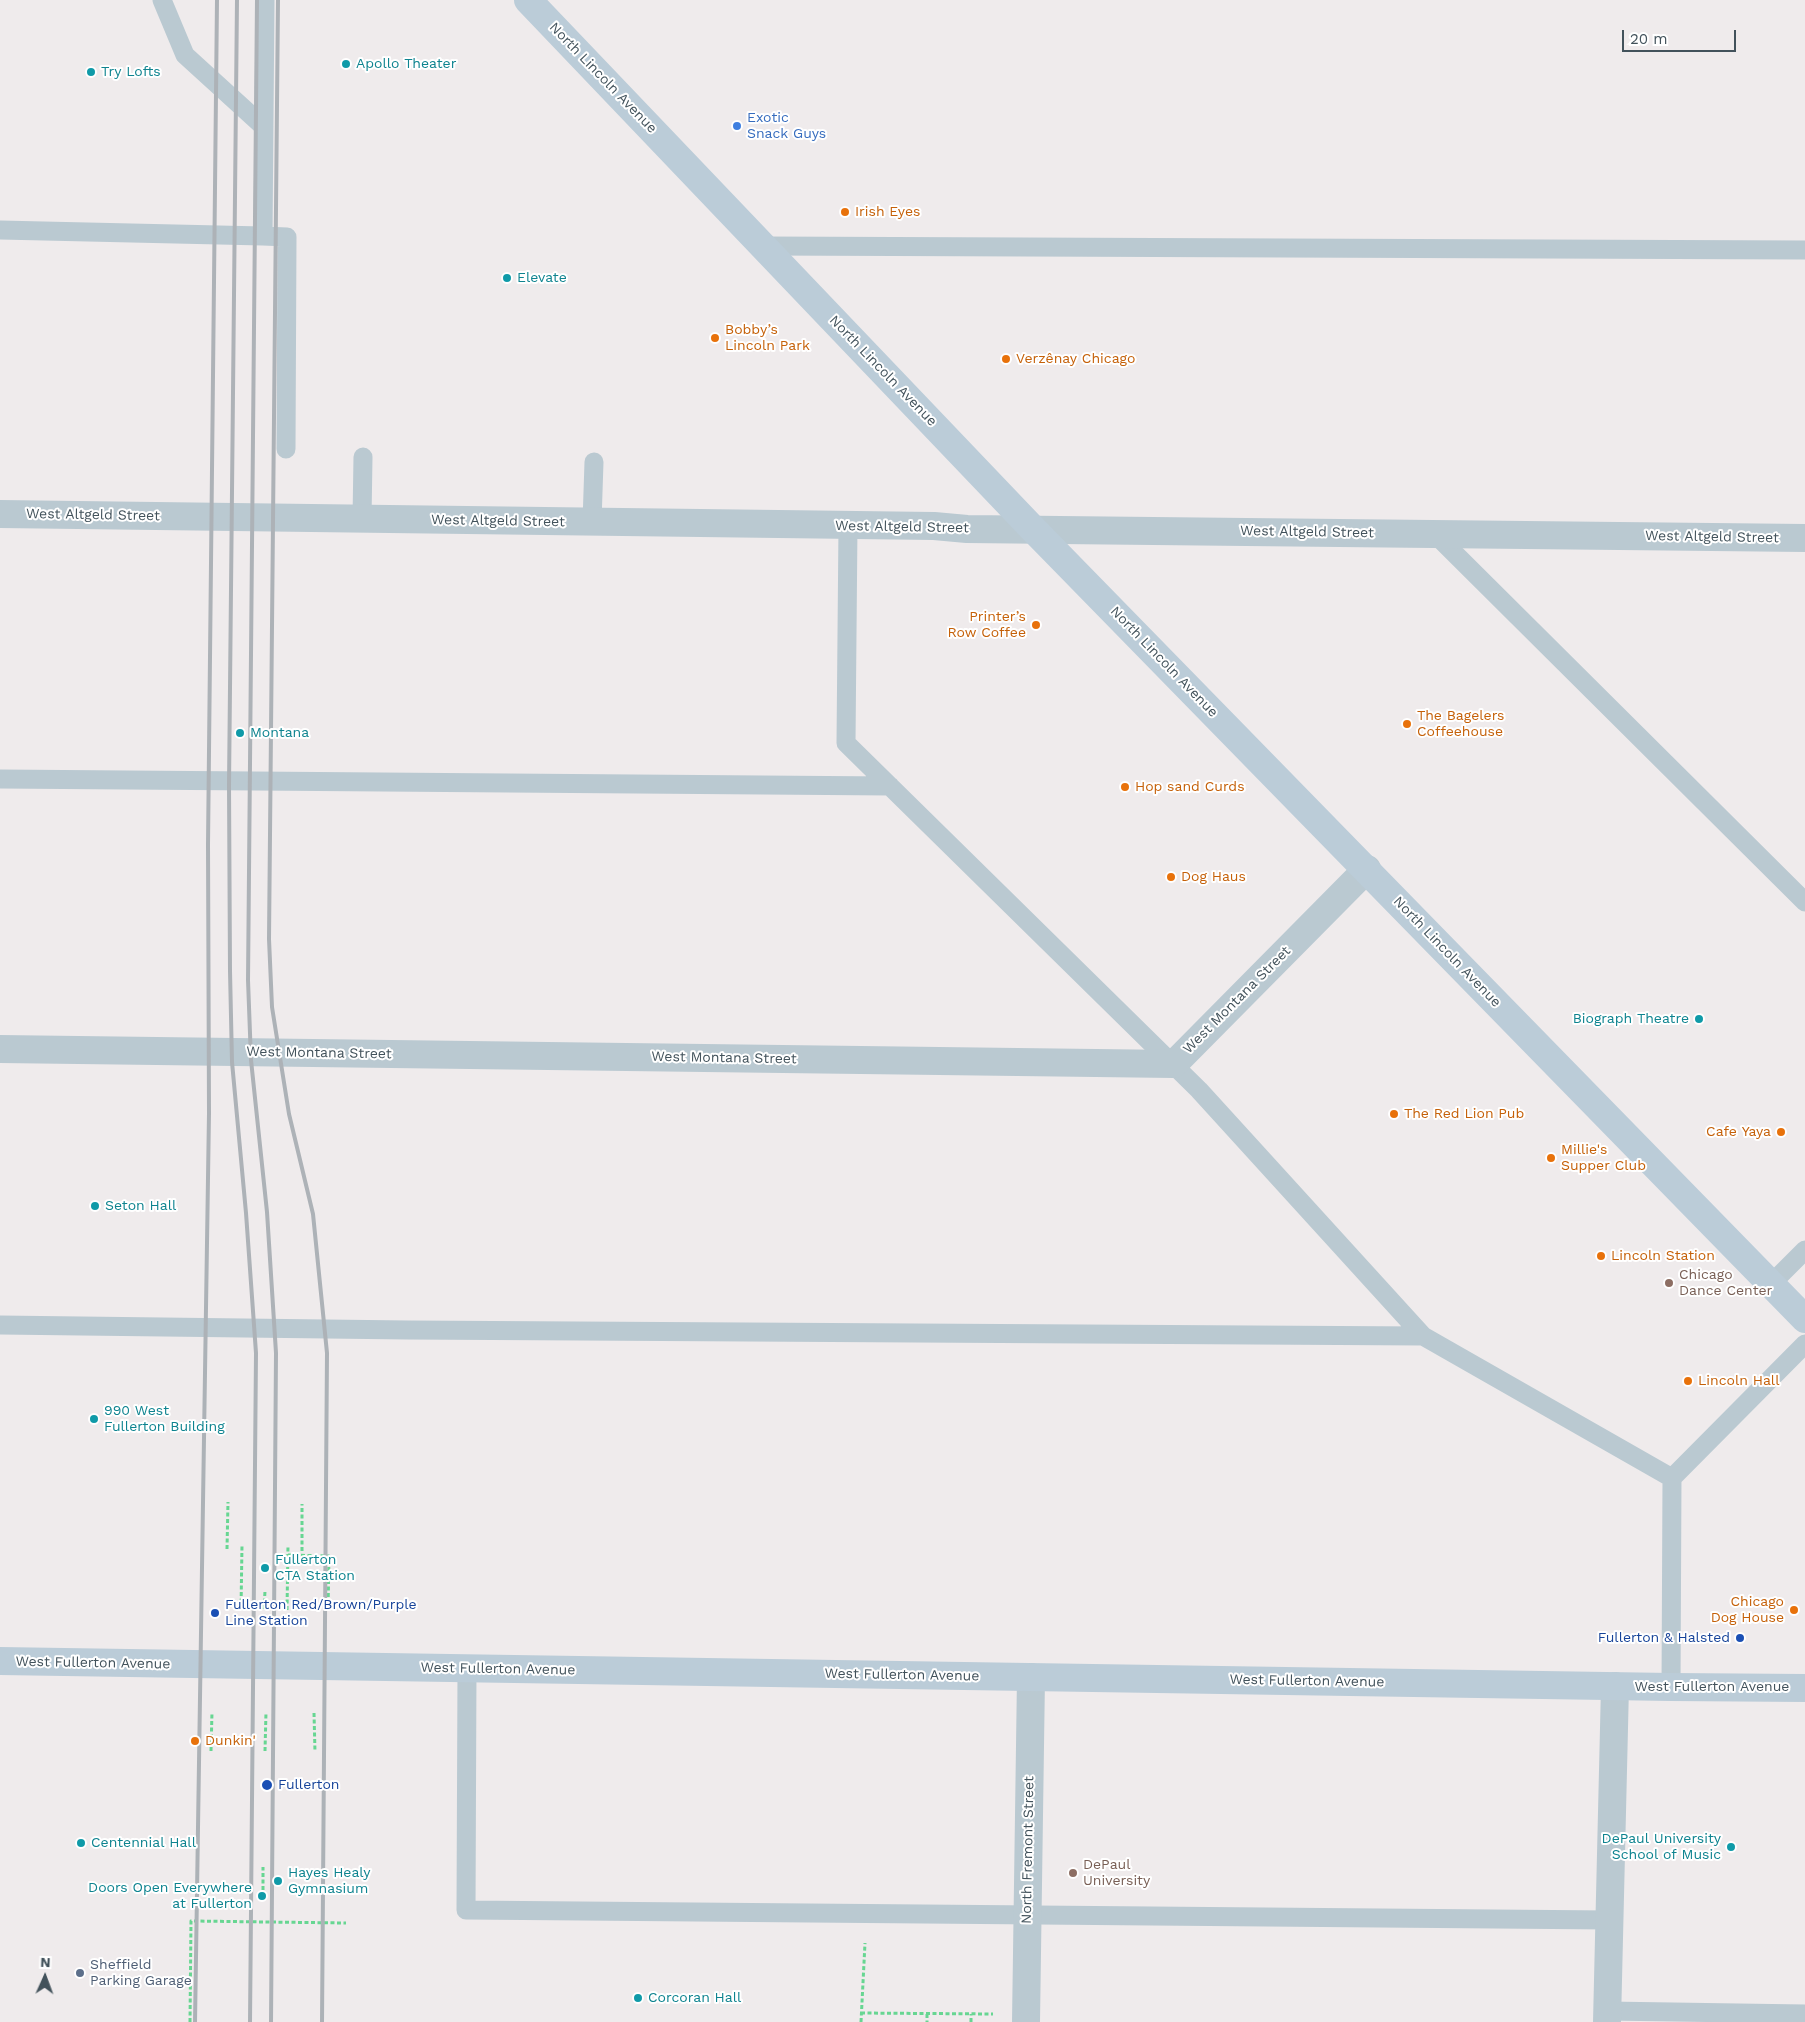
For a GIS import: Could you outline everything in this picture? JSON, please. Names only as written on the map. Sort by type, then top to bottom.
[{"type":"main road","name":"North Lincoln Avenue","points":[[528,0],[1032,528],[1367,869],[1805,1320]]},
{"type":"main road","name":"West Fullerton Avenue","points":[[0,1662],[1671,1688],[1805,1688]]},
{"type":"street","name":"West Altgeld Street","points":[[0,514],[848,525],[967,529],[1032,528],[1805,538]]},
{"type":"street","name":"West Montana Street","points":[[0,1049],[1174,1064],[1367,869]]},
{"type":"street","name":"North Fremont Street","points":[[1026,2018],[1031,1677]]},
{"type":"street","points":[[1607,2017],[1615,1686]]},
{"type":"lane","points":[[162,0],[185,55],[264,127]]},
{"type":"lane","points":[[263,236],[266,0]]},
{"type":"lane","points":[[0,230],[287,237],[286,449]]},
{"type":"lane","points":[[764,246],[1805,250]]},
{"type":"lane","points":[[362,519],[363,457]]},
{"type":"lane","points":[[592,522],[594,462]]},
{"type":"lane","points":[[848,525],[846,743],[1174,1064],[1423,1336],[1672,1478]]},
{"type":"lane","points":[[1434,533],[1805,902]]},
{"type":"lane","points":[[0,779],[890,786]]},
{"type":"lane","points":[[1771,1284],[1805,1250]]},
{"type":"lane","points":[[0,1325],[408,1330],[1423,1336]]},
{"type":"lane","points":[[1671,1688],[1672,1478],[1805,1344]]},
{"type":"lane","points":[[467,1669],[466,1910],[1609,1920]]},
{"type":"lane","points":[[1607,2017],[1805,2014]]},
{"type":"path","points":[[228,1502],[228,1550]]},
{"type":"path","points":[[302,1504],[302,1551]]},
{"type":"path","points":[[241,1609],[242,1545]]},
{"type":"path","points":[[288,1545],[288,1610]]},
{"type":"path","points":[[288,1555],[329,1556],[328,1610]]},
{"type":"path","points":[[264,1609],[265,1591]]},
{"type":"path","points":[[212,1712],[212,1751]]},
{"type":"path","points":[[265,1751],[266,1712]]},
{"type":"path","points":[[314,1713],[314,1752]]},
{"type":"path","points":[[263,1867],[263,1890]]},
{"type":"path","points":[[861,2022],[866,1914]]},
{"type":"path","points":[[190,2022],[191,1921],[346,1923]]},
{"type":"path","points":[[861,2013],[972,2014],[1026,2018]]},
{"type":"path","points":[[927,2014],[927,2022]]},
{"type":"path","points":[[972,2014],[972,2022]]},
{"type":"railway","points":[[195,2022],[209,1113],[208,844],[217,0]]},
{"type":"railway","points":[[237,0],[229,785],[230,971],[232,1062],[246,1213],[256,1353],[250,2022]]},
{"type":"railway","points":[[257,0],[248,980],[251,1060],[267,1212],[276,1353],[271,2022]]},
{"type":"railway","points":[[278,0],[269,939],[272,1007],[289,1114],[313,1214],[327,1353],[322,2022]]},
{"type":"place","name":"Apollo Theater","points":[[346,64]]},
{"type":"place","name":"Try Lofts","points":[[91,72]]},
{"type":"place","name":"Exotic Snack Guys","points":[[737,126]]},
{"type":"place","name":"Irish Eyes","points":[[845,212]]},
{"type":"place","name":"Elevate","points":[[507,278]]},
{"type":"place","name":"Bobby’s Lincoln Park","points":[[715,338]]},
{"type":"place","name":"Verzênay Chicago","points":[[1006,359]]},
{"type":"place","name":"Printer’s Row Coffee","points":[[1036,625]]},
{"type":"place","name":"The Bagelers Coffeehouse","points":[[1407,724]]},
{"type":"place","name":"Montana","points":[[240,733]]},
{"type":"place","name":"Hop sand Curds","points":[[1125,787]]},
{"type":"place","name":"Dog Haus","points":[[1171,877]]},
{"type":"place","name":"Biograph Theatre","points":[[1699,1019]]},
{"type":"place","name":"The Red Lion Pub","points":[[1394,1114]]},
{"type":"place","name":"Cafe Yaya","points":[[1781,1132]]},
{"type":"place","name":"Millie's Supper Club","points":[[1551,1158]]},
{"type":"place","name":"Seton Hall","points":[[95,1206]]},
{"type":"place","name":"Lincoln Station","points":[[1601,1256]]},
{"type":"place","name":"Chicago Dance Center","points":[[1669,1283]]},
{"type":"place","name":"Lincoln Hall","points":[[1688,1381]]},
{"type":"place","name":"990 West Fullerton Building","points":[[94,1419]]},
{"type":"place","name":"Fullerton CTA Station","points":[[265,1568]]},
{"type":"place","name":"Chicago Dog House","points":[[1794,1610]]},
{"type":"place","name":"Fullerton Red/Brown/Purple Line Station","points":[[215,1613]]},
{"type":"place","name":"Fullerton & Halsted","points":[[1740,1638]]},
{"type":"place","name":"Dunkin'","points":[[195,1741]]},
{"type":"place","name":"Fullerton","points":[[267,1785]]},
{"type":"place","name":"Centennial Hall","points":[[81,1843]]},
{"type":"place","name":"DePaul University School of Music","points":[[1731,1847]]},
{"type":"place","name":"DePaul University","points":[[1073,1873]]},
{"type":"place","name":"Hayes Healy Gymnasium","points":[[278,1881]]},
{"type":"place","name":"Doors Open Everywhere at Fullerton","points":[[262,1896]]},
{"type":"place","name":"Sheffield Parking Garage","points":[[80,1973]]},
{"type":"place","name":"Corcoran Hall","points":[[638,1998]]}]
